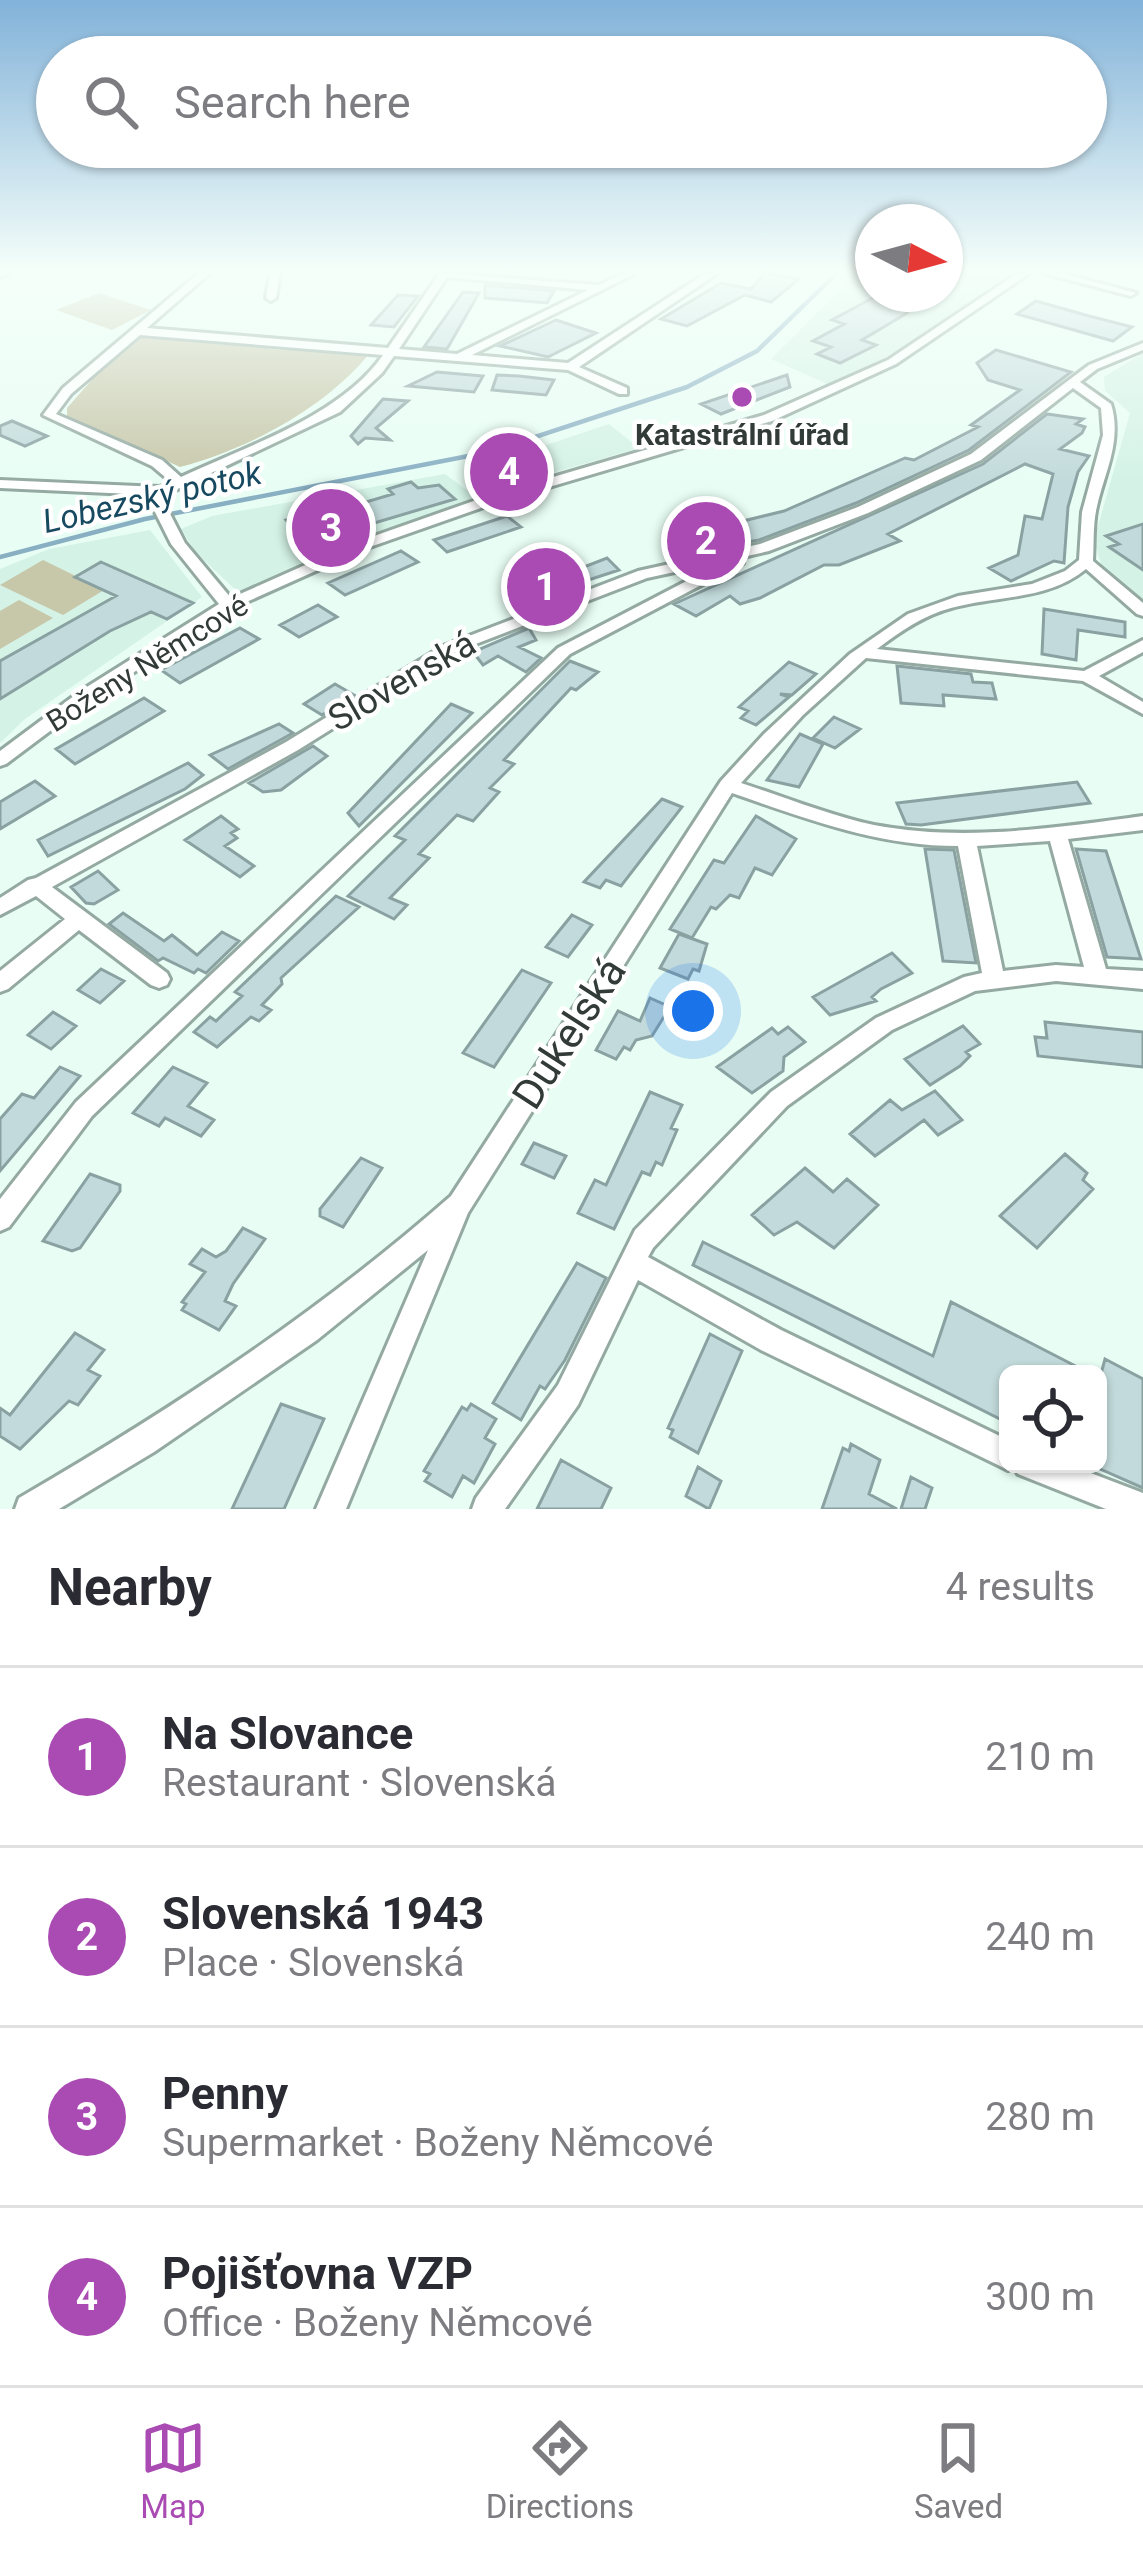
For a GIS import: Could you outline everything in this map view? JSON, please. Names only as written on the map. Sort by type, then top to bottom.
[{"type":"street","points":[[123,343],[67,392],[49,415],[157,464],[177,480]]},
{"type":"street","points":[[275,343],[570,367],[622,391]]},
{"type":"street","points":[[160,499],[177,480],[316,422],[361,390],[399,343]]},
{"type":"street","points":[[456,359],[488,343]]},
{"type":"street","points":[[570,367],[606,343]]},
{"type":"street","name":"Boženy Němcové","points":[[0,760],[88,694],[228,605],[362,545],[490,500],[769,418],[892,362],[920,343]]},
{"type":"street","name":"Slovenská","points":[[0,907],[292,746],[449,649],[643,574],[764,548],[976,457],[1107,359],[1143,346]]},
{"type":"street","points":[[1076,384],[1107,407],[1111,423],[1112,443],[1089,512],[1087,562],[1143,611]]},
{"type":"street","points":[[0,484],[160,499]]},
{"type":"street","points":[[160,499],[166,524],[228,605]]},
{"type":"street","points":[[0,1219],[84,1109],[564,651],[764,548]]},
{"type":"street","name":"Dukelská","points":[[30,1509],[181,1421],[404,1257],[460,1204],[728,785],[774,732],[867,653],[937,606],[1066,582],[1087,562]]},
{"type":"street","points":[[1087,676],[1143,645]]},
{"type":"street","points":[[867,653],[968,659],[1087,676],[1143,709]]},
{"type":"street","points":[[728,785],[876,832],[966,839],[1143,824]]},
{"type":"street","points":[[1057,833],[1097,974]]},
{"type":"street","points":[[966,839],[994,978]]},
{"type":"street","points":[[35,886],[159,979]]},
{"type":"street","points":[[0,983],[76,921]]},
{"type":"street","points":[[487,1509],[568,1396],[644,1239],[695,1180],[779,1099],[884,1024],[994,978],[1097,974],[1143,980]]},
{"type":"street","points":[[331,1509],[460,1204]]},
{"type":"street","points":[[633,1263],[771,1340],[999,1451]]},
{"type":"street","points":[[1051,1473],[1137,1506]]},
{"type":"shaded area","points":[[132,343],[254,343],[270,345],[268,349],[370,353],[331,391],[284,424],[180,467],[67,416],[67,408],[104,366]]},
{"type":"shaded area","points":[[787,343],[911,343],[910,344],[832,386],[771,359]]},
{"type":"shaded area","points":[[1143,353],[1143,601],[1104,574],[1094,540],[1130,413],[1105,391],[1104,377]]},
{"type":"shaded area","points":[[609,424],[639,448],[493,490],[468,471]]},
{"type":"shaded area","points":[[445,474],[479,499],[391,528],[238,592],[196,553],[181,529],[212,516]]},
{"type":"shaded area","points":[[150,530],[202,597],[25,719],[0,743],[0,569],[49,549]]},
{"type":"shaded area","points":[[43,560],[104,590],[63,615],[0,585]]},
{"type":"shaded area","points":[[19,600],[53,618],[0,649],[0,611]]},
{"type":"building","points":[[427,343],[450,343],[447,349],[424,347]]},
{"type":"building","points":[[506,343],[575,343],[548,357],[500,346]]},
{"type":"building","points":[[820,343],[876,345],[840,363],[817,354],[831,347]]},
{"type":"building","points":[[996,350],[1071,372],[969,450],[856,503],[759,540],[678,554],[676,545],[686,542],[682,536],[784,511],[905,458],[914,460],[978,427],[971,425],[1020,390],[988,380],[977,363]]},
{"type":"building","points":[[437,372],[483,376],[474,392],[408,386]]},
{"type":"building","points":[[497,375],[554,380],[546,395],[492,390]]},
{"type":"building","name":"Katastrální úřad","points":[[787,375],[790,387],[721,414],[701,404]]},
{"type":"building","points":[[383,399],[408,401],[376,428],[390,440],[365,438],[358,444],[351,436]]},
{"type":"building","points":[[1047,414],[1083,419],[1076,424],[1085,427],[1082,433],[1060,449],[1089,456],[1078,472],[1068,507],[1064,563],[1054,561],[1011,581],[989,568],[1018,555],[1025,516],[1042,519],[1053,474],[1025,464],[888,534],[900,541],[839,565],[824,565],[760,598],[740,604],[730,596],[696,616],[674,604],[983,464]]},
{"type":"building","points":[[12,421],[47,436],[25,446],[0,435],[0,426]]},
{"type":"building","points":[[411,482],[418,488],[439,485],[455,499],[307,543],[286,520],[312,512],[316,517],[393,494],[388,489]]},
{"type":"building","points":[[507,516],[521,527],[447,552],[434,540]]},
{"type":"building","points":[[1143,524],[1143,570],[1109,547],[1119,544],[1106,536]]},
{"type":"building","points":[[401,551],[418,562],[345,595],[328,583]]},
{"type":"building","points":[[607,558],[619,570],[573,585],[577,588],[549,598],[535,586]]},
{"type":"building","points":[[101,562],[193,603],[167,619],[151,612],[110,631],[0,699],[0,661],[116,596],[75,577]]},
{"type":"building","points":[[318,605],[337,617],[299,637],[280,625]]},
{"type":"building","points":[[1044,609],[1125,622],[1125,637],[1078,630],[1076,660],[1042,654]]},
{"type":"building","points":[[240,628],[259,639],[180,683],[161,670]]},
{"type":"building","points":[[529,628],[536,640],[519,647],[541,658],[526,672],[498,656],[483,665],[473,652]]},
{"type":"building","points":[[570,661],[598,672],[576,690],[571,688],[504,760],[514,764],[490,788],[499,792],[473,821],[457,815],[419,854],[429,858],[390,898],[407,905],[394,919],[348,896],[405,840],[395,836]]},
{"type":"building","points":[[789,662],[816,674],[792,695],[780,694],[789,697],[756,725],[741,718],[748,711],[739,707]]},
{"type":"building","points":[[897,666],[971,674],[973,682],[992,683],[996,699],[943,695],[944,706],[901,703]]},
{"type":"building","points":[[335,684],[354,695],[322,715],[304,704]]},
{"type":"building","points":[[144,698],[164,711],[75,764],[56,749]]},
{"type":"building","points":[[451,704],[472,713],[359,826],[348,813]]},
{"type":"building","points":[[834,717],[860,729],[835,748],[813,738]]},
{"type":"building","points":[[279,724],[293,733],[228,769],[210,755]]},
{"type":"building","points":[[800,734],[823,744],[799,787],[767,780]]},
{"type":"building","points":[[313,746],[327,756],[281,790],[263,792],[249,783]]},
{"type":"building","points":[[188,763],[203,775],[185,789],[48,856],[38,840]]},
{"type":"building","points":[[35,781],[55,796],[0,829],[0,802]]},
{"type":"building","points":[[1077,782],[1090,803],[921,825],[906,824],[897,803]]},
{"type":"building","points":[[662,799],[682,807],[621,886],[606,880],[600,888],[584,882]]},
{"type":"building","points":[[221,816],[238,829],[231,833],[237,838],[225,846],[254,866],[240,877],[185,840]]},
{"type":"building","points":[[756,816],[796,839],[772,875],[755,868],[739,898],[730,895],[716,909],[711,907],[692,938],[670,929],[714,860],[724,863]]},
{"type":"building","points":[[925,849],[954,850],[976,963],[943,961]]},
{"type":"building","points":[[1076,849],[1106,851],[1141,959],[1107,957]]},
{"type":"building","points":[[98,871],[118,890],[94,904],[86,903],[71,887]]},
{"type":"building","points":[[336,896],[359,907],[281,978],[282,984],[262,1005],[271,1010],[259,1021],[251,1017],[217,1047],[194,1032],[210,1017],[216,1021],[242,996],[235,992]]},
{"type":"building","points":[[123,913],[164,941],[172,935],[197,955],[222,932],[239,941],[206,973],[198,969],[194,973],[163,958],[158,961],[109,924]]},
{"type":"building","points":[[572,915],[592,925],[568,957],[546,947]]},
{"type":"building","points":[[679,934],[707,944],[699,971],[693,969],[688,979],[660,968]]},
{"type":"building","points":[[892,953],[912,973],[881,989],[872,997],[876,1001],[830,1015],[813,997]]},
{"type":"building","points":[[101,969],[124,981],[100,1003],[78,990]]},
{"type":"building","points":[[522,970],[551,983],[494,1067],[463,1053]]},
{"type":"building","points":[[650,998],[670,1007],[652,1036],[636,1040],[630,1050],[624,1047],[616,1059],[596,1050],[618,1011],[640,1021]]},
{"type":"building","points":[[53,1012],[76,1026],[51,1049],[28,1035]]},
{"type":"building","points":[[1045,1022],[1143,1032],[1143,1067],[1038,1056],[1035,1037],[1047,1038]]},
{"type":"building","points":[[963,1026],[980,1044],[966,1052],[970,1056],[960,1066],[930,1085],[905,1059]]},
{"type":"building","points":[[788,1027],[805,1042],[784,1057],[783,1071],[752,1093],[717,1067],[772,1028],[778,1034]]},
{"type":"building","points":[[60,1067],[80,1076],[0,1171],[0,1119],[22,1094],[34,1098]]},
{"type":"building","points":[[173,1067],[207,1083],[188,1106],[214,1120],[201,1136],[165,1118],[159,1126],[133,1113]]},
{"type":"building","points":[[935,1091],[962,1120],[938,1135],[924,1120],[875,1156],[850,1134],[890,1100],[902,1110]]},
{"type":"building","points":[[650,1092],[682,1105],[671,1128],[677,1130],[662,1165],[656,1162],[650,1175],[642,1172],[614,1229],[578,1213],[595,1180],[606,1185]]},
{"type":"building","points":[[534,1143],[566,1156],[554,1178],[522,1164]]},
{"type":"building","points":[[1065,1154],[1087,1173],[1083,1180],[1093,1189],[1037,1248],[1000,1216]]},
{"type":"building","points":[[361,1158],[382,1168],[343,1227],[320,1216],[320,1209]]},
{"type":"building","points":[[805,1168],[833,1192],[847,1179],[878,1205],[834,1248],[797,1222],[774,1235],[752,1215]]},
{"type":"building","points":[[90,1174],[120,1185],[120,1191],[80,1248],[72,1251],[43,1241]]},
{"type":"building","points":[[243,1228],[265,1239],[233,1284],[225,1301],[236,1306],[219,1330],[182,1310],[186,1304],[182,1302],[205,1272],[190,1264],[202,1249],[216,1257],[226,1251]]},
{"type":"building","points":[[703,1242],[933,1356],[951,1302],[1074,1365],[999,1365],[999,1418],[693,1265]]},
{"type":"building","points":[[577,1263],[606,1278],[565,1360],[545,1389],[540,1386],[521,1420],[493,1403]]},
{"type":"building","points":[[75,1333],[104,1350],[88,1370],[100,1376],[78,1405],[69,1401],[20,1449],[0,1436],[0,1408],[10,1415]]},
{"type":"building","points":[[710,1334],[742,1351],[698,1453],[670,1437],[673,1430],[668,1428]]},
{"type":"building","points":[[1105,1359],[1143,1379],[1143,1488],[1107,1472],[1107,1365]]},
{"type":"building","points":[[281,1404],[324,1419],[284,1509],[232,1509]]},
{"type":"building","points":[[471,1404],[496,1419],[485,1438],[495,1444],[474,1483],[463,1476],[452,1497],[425,1481],[430,1474],[424,1471],[462,1407],[467,1410]]},
{"type":"building","points":[[851,1444],[880,1460],[869,1494],[897,1509],[822,1509],[843,1448],[849,1451]]},
{"type":"building","points":[[561,1460],[611,1488],[601,1509],[537,1509]]},
{"type":"building","points":[[698,1467],[721,1481],[709,1509],[686,1496]]},
{"type":"building","points":[[911,1477],[932,1488],[925,1509],[901,1509]]},
{"type":"waterway","name":"Lobezský potok","points":[[0,557],[145,519],[489,452],[687,387],[765,343]]},
{"type":"place","name":"Katastrální úřad","points":[[742,397]]},
{"type":"place","name":"Pojišťovna VZP","points":[[509,472]]},
{"type":"place","name":"Penny","points":[[331,528]]},
{"type":"place","name":"Slovenská 1943","points":[[706,541]]},
{"type":"place","name":"Na Slovance","points":[[546,587]]}]
